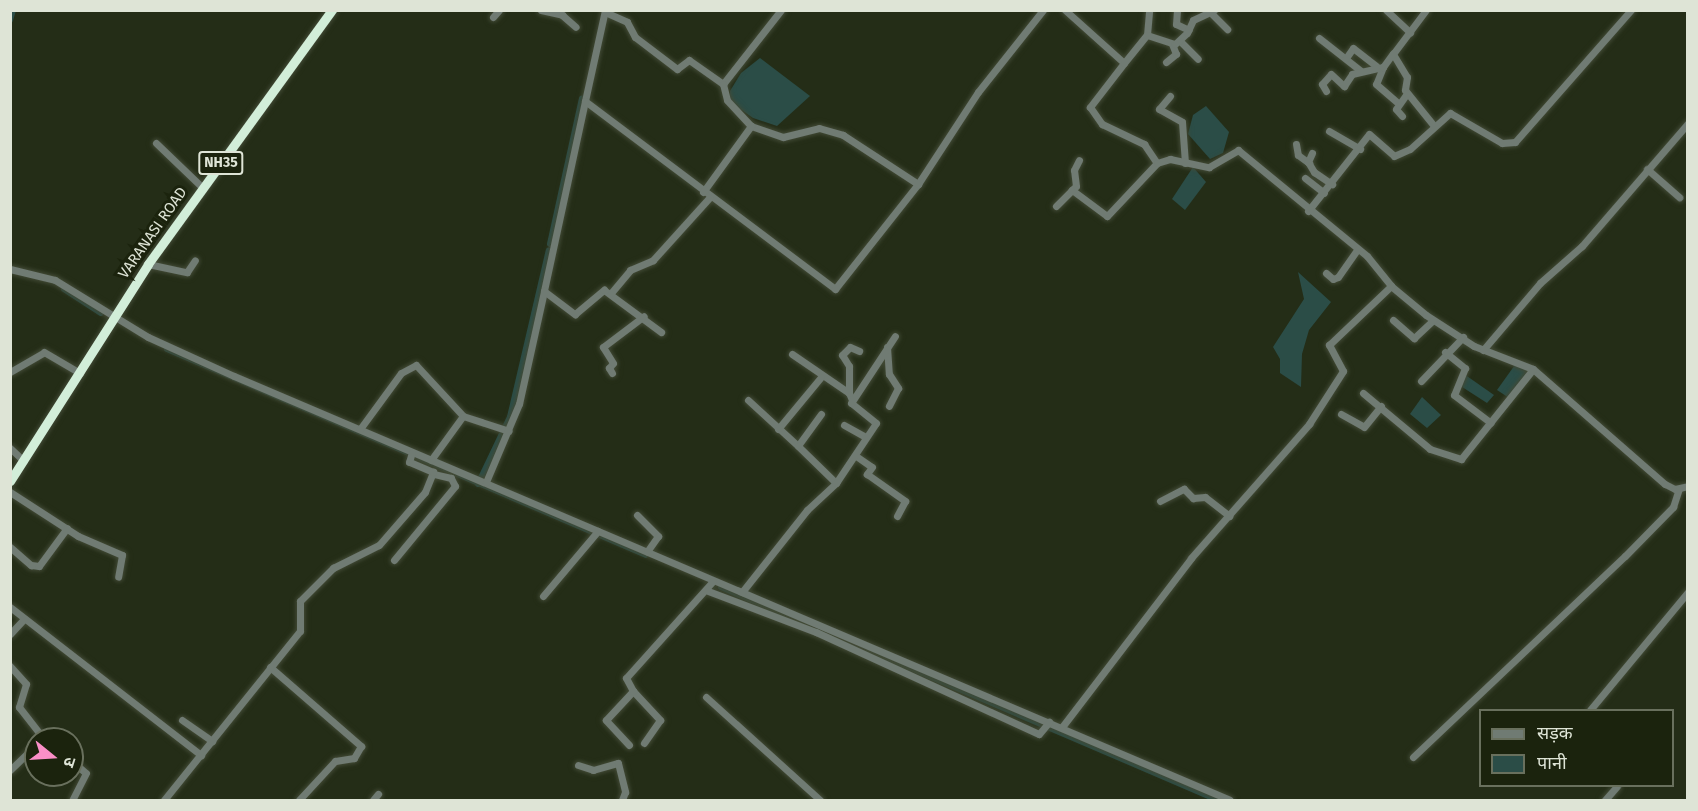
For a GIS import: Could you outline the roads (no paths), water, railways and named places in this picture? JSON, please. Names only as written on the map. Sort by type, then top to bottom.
[{"type":"highway","name":"VARANASI ROAD","points":[[10,481],[148,264],[332,10]]},
{"type":"street","points":[[493,17],[499,10]]},
{"type":"street","points":[[541,10],[562,15],[576,27]]},
{"type":"street","points":[[723,84],[781,10]]},
{"type":"street","points":[[585,101],[709,198],[835,289],[918,184],[978,92],[1043,10]]},
{"type":"street","points":[[1065,10],[1124,63]]},
{"type":"street","points":[[1149,10],[1148,35],[1088,104],[1102,124],[1144,144],[1157,163]]},
{"type":"street","points":[[1177,10],[1176,24],[1189,30]]},
{"type":"street","points":[[1386,10],[1410,32]]},
{"type":"street","points":[[1326,91],[1322,84],[1331,74],[1344,86],[1361,71],[1379,66],[1393,53],[1426,10]]},
{"type":"street","points":[[1308,211],[1372,134],[1394,156],[1410,149],[1450,113],[1502,143],[1515,142],[1631,10]]},
{"type":"street","points":[[482,481],[505,428],[544,291],[605,11],[627,22],[635,37],[675,68],[689,60],[723,84],[727,100],[751,126],[783,137],[819,128],[843,135],[918,184]]},
{"type":"street","points":[[1166,62],[1176,54],[1176,43],[1189,30],[1196,18],[1213,12],[1227,29]]},
{"type":"street","points":[[1148,35],[1176,43],[1198,58]]},
{"type":"street","points":[[1319,38],[1361,71]]},
{"type":"street","points":[[1346,58],[1353,48],[1379,66]]},
{"type":"street","points":[[1393,53],[1407,78],[1403,86],[1434,126]]},
{"type":"street","points":[[1379,66],[1376,84],[1399,104]]},
{"type":"street","points":[[1402,116],[1396,109],[1407,93]]},
{"type":"street","points":[[1170,96],[1159,109],[1182,122],[1185,164]]},
{"type":"street","points":[[1483,350],[1540,283],[1582,246],[1688,123]]},
{"type":"street","points":[[703,192],[751,126]]},
{"type":"street","points":[[1329,131],[1360,149]]},
{"type":"street","points":[[156,142],[203,188]]},
{"type":"street","points":[[1296,144],[1298,155],[1332,184]]},
{"type":"street","points":[[1072,190],[1107,216],[1164,158],[1185,164],[1209,166],[1238,150],[1357,250],[1391,285],[1433,320],[1483,350],[1533,369],[1665,484],[1679,489],[1688,486]]},
{"type":"street","points":[[1309,163],[1312,153]]},
{"type":"street","points":[[1056,206],[1078,183],[1074,170],[1079,160]]},
{"type":"street","points":[[1647,169],[1679,197]]},
{"type":"street","points":[[1305,178],[1324,193]]},
{"type":"street","points":[[610,292],[630,270],[653,260],[709,198]]},
{"type":"street","points":[[1326,273],[1333,279],[1338,277],[1357,250]]},
{"type":"street","points":[[148,264],[187,272],[195,260]]},
{"type":"street","points":[[10,269],[46,276],[112,320],[360,429],[411,455],[434,474],[451,478],[455,486],[394,560]]},
{"type":"street","points":[[1062,727],[1191,558],[1309,424],[1340,380],[1343,370],[1329,345],[1391,285]]},
{"type":"street","points":[[544,291],[574,314],[600,291],[610,292],[644,316],[661,332]]},
{"type":"street","points":[[612,373],[609,368],[613,363],[603,347],[644,316]]},
{"type":"street","points":[[1394,320],[1414,338],[1433,320]]},
{"type":"street","points":[[851,396],[895,336]]},
{"type":"street","points":[[1421,381],[1445,352],[1463,337]]},
{"type":"street","points":[[742,592],[807,510],[836,483],[876,423],[852,405],[849,366],[842,355],[850,347],[858,351]]},
{"type":"street","points":[[887,347],[890,374],[898,390],[889,406]]},
{"type":"street","points":[[10,372],[44,352],[80,373]]},
{"type":"street","points":[[1445,352],[1465,368],[1453,393],[1491,423]]},
{"type":"street","points":[[792,354],[821,377],[851,396]]},
{"type":"street","points":[[360,429],[401,373],[416,365],[463,416],[505,428]]},
{"type":"street","points":[[1363,393],[1430,449],[1456,459],[1465,457],[1533,369]]},
{"type":"street","points":[[778,429],[821,377]]},
{"type":"street","points":[[748,400],[836,483]]},
{"type":"street","points":[[1341,414],[1364,427],[1381,406]]},
{"type":"street","points":[[798,446],[821,414]]},
{"type":"street","points":[[432,459],[463,416]]},
{"type":"street","points":[[844,425],[866,437]]},
{"type":"street","points":[[10,448],[24,461]]},
{"type":"street","points":[[411,455],[432,459],[597,534],[647,552],[742,592],[1047,727]]},
{"type":"street","points":[[856,456],[872,467],[867,474],[905,501],[897,516]]},
{"type":"street","points":[[164,801],[302,627],[300,601],[333,568],[384,541],[434,474]]},
{"type":"street","points":[[1160,501],[1184,489],[1193,498],[1205,497],[1229,516]]},
{"type":"street","points":[[1413,757],[1625,556],[1673,507],[1679,489]]},
{"type":"street","points":[[10,492],[67,528],[122,555],[118,578]]},
{"type":"street","points":[[637,515],[658,536],[647,552]]},
{"type":"street","points":[[10,547],[31,566],[39,566],[67,528]]},
{"type":"street","points":[[543,596],[597,534]]},
{"type":"street","points":[[644,743],[660,720],[633,691],[627,676],[708,591],[712,581]]},
{"type":"street","points":[[708,591],[816,632],[1006,720],[1047,727],[1062,727],[1230,801]]},
{"type":"street","points":[[1592,709],[1688,592]]},
{"type":"street","points":[[10,607],[201,755]]},
{"type":"street","points":[[10,634],[24,619]]},
{"type":"street","points":[[10,666],[26,684],[19,707],[34,727]]},
{"type":"street","points":[[270,667],[361,746],[354,758],[335,761],[298,801]]},
{"type":"street","points":[[629,746],[606,720],[633,691]]},
{"type":"street","points":[[706,697],[820,801]]},
{"type":"street","points":[[182,720],[212,741]]},
{"type":"street","points":[[10,770],[24,757]]},
{"type":"street","points":[[578,765],[593,770],[618,763],[622,801]]},
{"type":"street","points":[[72,801],[79,787]]},
{"type":"street","points":[[1605,801],[1616,787]]},
{"type":"water","points":[[760,58],[810,96],[777,126],[753,118],[730,102],[730,91],[741,73]]},
{"type":"water","points":[[1206,106],[1229,132],[1223,153],[1210,159],[1188,134],[1193,115]]},
{"type":"water","points":[[1193,167],[1206,182],[1185,210],[1172,199]]},
{"type":"water","points":[[1298,272],[1331,302],[1309,330],[1302,354],[1301,387],[1280,373],[1280,359],[1273,347],[1304,299]]},
{"type":"water","points":[[1517,362],[1530,370],[1509,398],[1497,390]]},
{"type":"water","points":[[1464,374],[1494,395],[1487,403],[1459,385]]},
{"type":"water","points":[[1422,397],[1441,415],[1427,428],[1410,414]]},
{"type":"waterway","points":[[10,20],[13,10]]},
{"type":"waterway","points":[[550,244],[582,98]]},
{"type":"waterway","points":[[478,484],[510,417],[549,250]]},
{"type":"waterway","points":[[64,289],[101,313]]},
{"type":"waterway","points":[[167,349],[646,555]]},
{"type":"waterway","points":[[721,587],[1218,800]]}]
